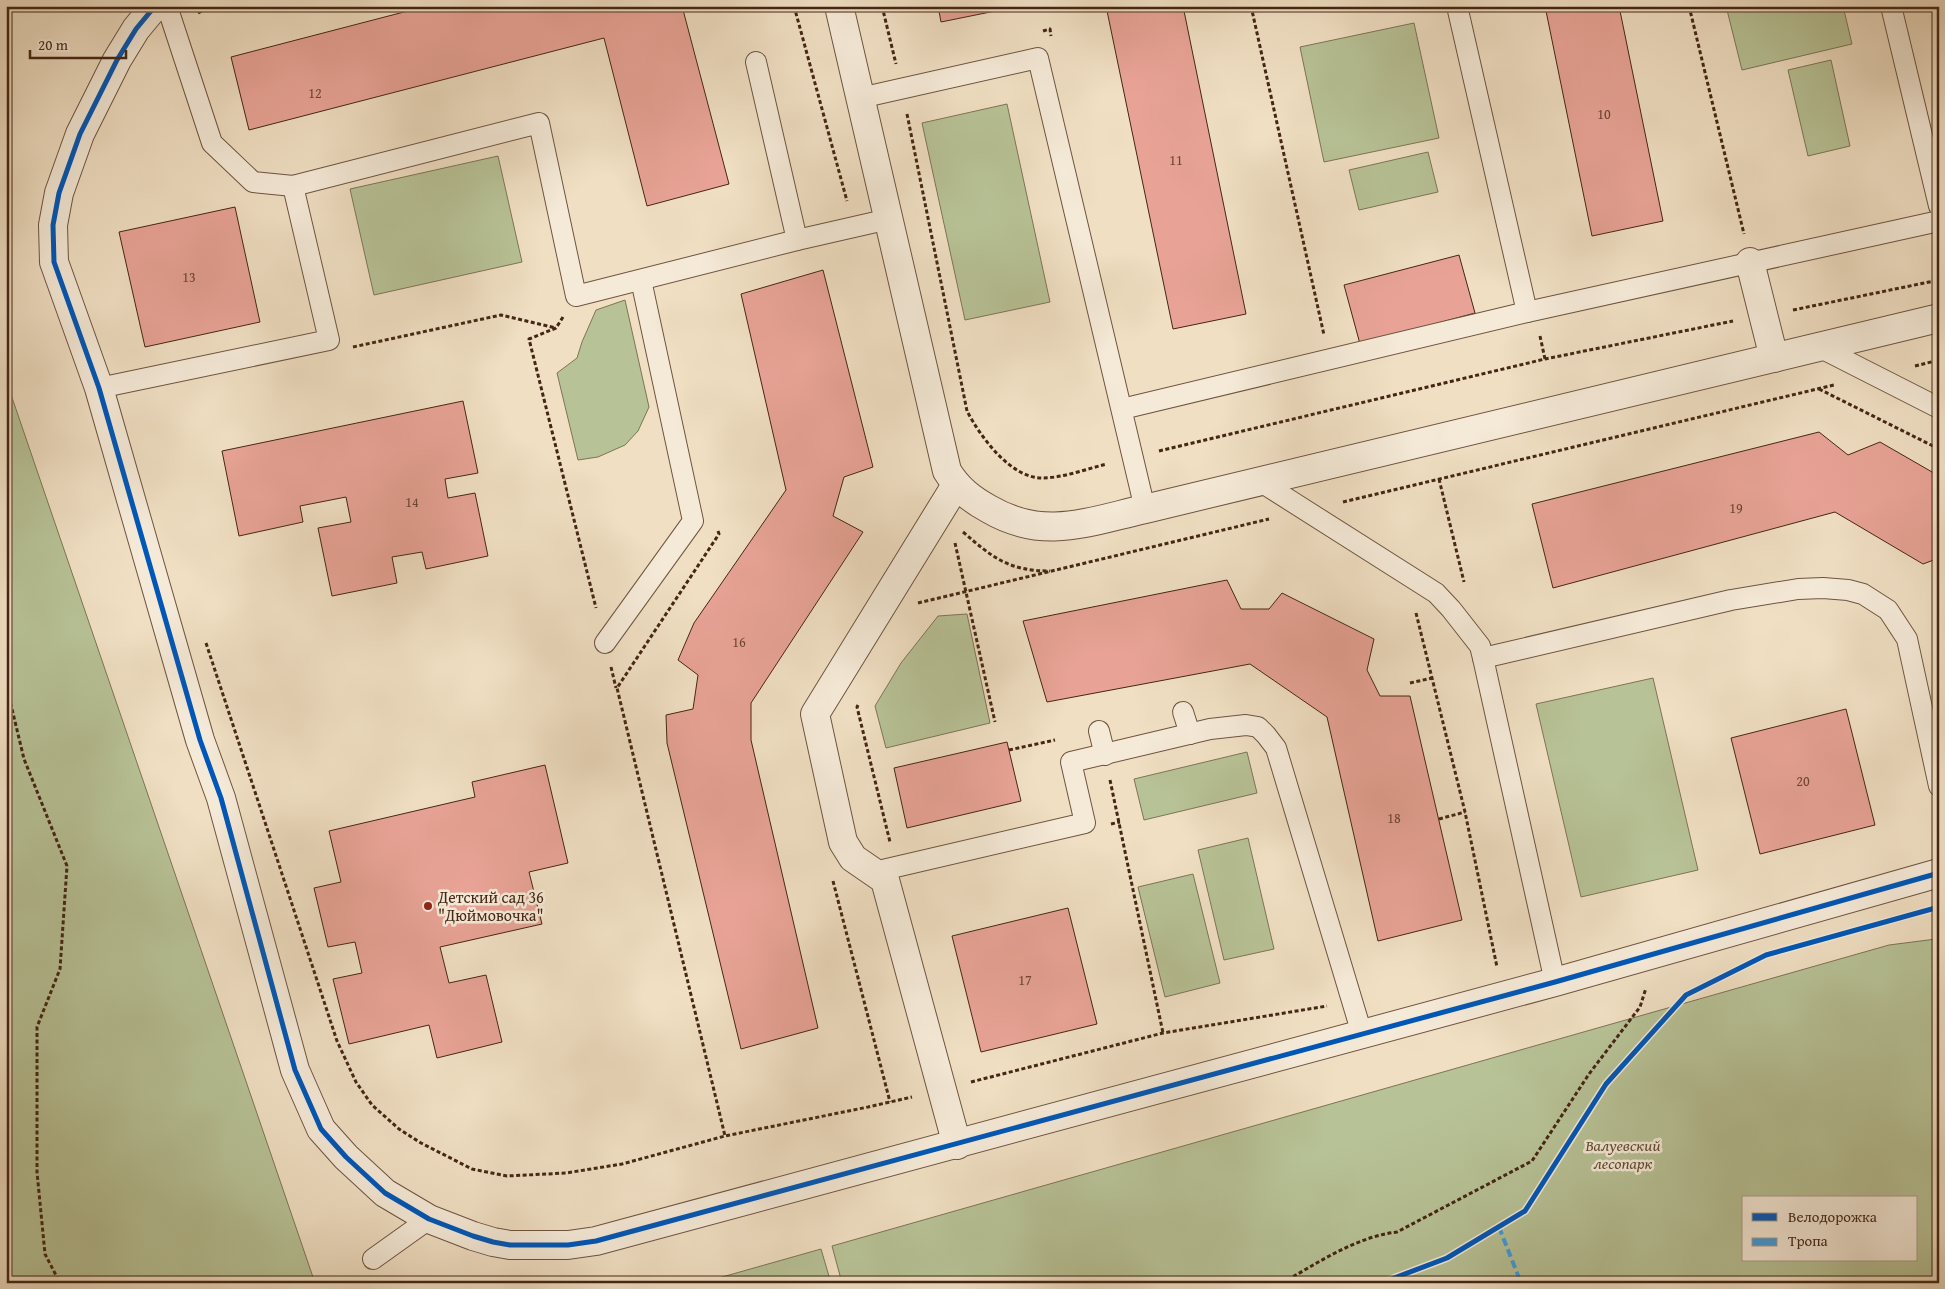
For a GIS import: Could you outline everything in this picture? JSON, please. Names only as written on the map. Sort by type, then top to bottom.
[{"type":"street","points":[[155,6],[97,81],[60,193],[52,225],[54,262],[99,388],[200,740],[221,798],[295,1070],[320,1129],[346,1157],[385,1193],[429,1219],[493,1242],[510,1245],[568,1245],[596,1241],[1555,982],[1939,873]]},
{"type":"street","points":[[839,6],[947,470],[956,485],[972,499],[1006,519],[1034,527],[1047,528],[1074,525],[1145,509],[1939,318]]},
{"type":"street","points":[[1750,262],[1774,358]]},
{"type":"street","points":[[956,485],[816,714],[843,842],[853,858],[885,870],[886,880],[957,1145]]},
{"type":"lane","points":[[167,6],[212,143],[253,182],[293,186],[539,123],[576,296],[797,240],[889,220]]},
{"type":"lane","points":[[1458,6],[1527,312]]},
{"type":"lane","points":[[1891,6],[1939,206]]},
{"type":"lane","points":[[860,98],[1038,58],[1145,509]]},
{"type":"lane","points":[[756,62],[797,240]]},
{"type":"lane","points":[[99,388],[329,340],[293,186]]},
{"type":"lane","points":[[1122,409],[1527,312],[1939,221]]},
{"type":"lane","points":[[605,643],[693,521],[641,280]]},
{"type":"lane","points":[[1820,347],[1939,408]]},
{"type":"lane","points":[[1261,482],[1436,592],[1451,608],[1480,646],[1555,982]]},
{"type":"lane","points":[[1483,658],[1731,600],[1798,589],[1823,588],[1856,592],[1863,594],[1888,610],[1907,639],[1939,786]]},
{"type":"lane","points":[[1183,712],[1190,734]]},
{"type":"lane","points":[[885,870],[1085,823],[1071,762],[1210,729],[1246,725],[1258,727],[1276,748],[1362,1034]]},
{"type":"lane","points":[[1099,731],[1104,755]]},
{"type":"lane","points":[[373,1259],[429,1219]]},
{"type":"path","points":[[175,30],[184,20],[211,6]]},
{"type":"path","points":[[882,6],[902,89],[967,411],[976,428],[1011,466],[1036,477],[1054,477],[1545,359],[1939,280]]},
{"type":"path","points":[[1251,6],[1329,360]]},
{"type":"path","points":[[1689,6],[1750,262]]},
{"type":"path","points":[[576,296],[556,328],[529,339],[617,688],[725,1136]]},
{"type":"path","points":[[916,604],[1939,360]]},
{"type":"path","points":[[1818,388],[1939,448]]},
{"type":"path","points":[[617,688],[719,534],[717,525]]},
{"type":"path","points":[[957,527],[1002,563],[1026,570],[1056,571]]},
{"type":"path","points":[[967,593],[995,722]]},
{"type":"path","points":[[1416,612],[1466,812],[1498,970]]},
{"type":"path","points":[[206,643],[337,1041],[356,1082],[372,1105],[399,1129],[421,1143],[472,1169],[507,1176],[566,1174],[622,1164],[725,1136],[868,1107],[1163,1033],[1352,1002]]},
{"type":"path","points":[[1410,683],[1432,678]]},
{"type":"path","points":[[6,684],[24,759],[67,866],[60,969],[38,1027],[38,1182],[45,1254],[60,1283]]},
{"type":"path","points":[[862,698],[857,707],[885,870]]},
{"type":"path","points":[[1010,750],[1099,731]]},
{"type":"path","points":[[1104,755],[1163,1033]]},
{"type":"path","points":[[1439,819],[1466,812]]},
{"type":"path","points":[[1282,1283],[1342,1250],[1380,1234],[1397,1232],[1532,1161],[1589,1074],[1640,1007],[1648,984]]},
{"type":"green space","points":[[1726,6],[1843,6],[1852,44],[1742,70]]},
{"type":"green space","points":[[1414,23],[1439,138],[1324,162],[1300,47]]},
{"type":"green space","points":[[1831,60],[1850,146],[1808,156],[1788,70]]},
{"type":"green space","points":[[1007,104],[1050,302],[965,320],[922,123]]},
{"type":"green space","points":[[1428,152],[1438,192],[1359,210],[1349,170]]},
{"type":"green space","points":[[498,156],[522,262],[374,295],[350,189]]},
{"type":"green space","points":[[625,300],[649,407],[638,431],[625,445],[598,457],[578,460],[557,373],[577,358],[596,310]]},
{"type":"green space","points":[[6,380],[315,1283],[6,1283]]},
{"type":"green space","points":[[967,614],[990,723],[886,748],[875,706],[901,663],[938,616]]},
{"type":"green space","points":[[1653,678],[1698,870],[1581,897],[1536,704]]},
{"type":"green space","points":[[1247,752],[1257,793],[1144,820],[1134,779]]},
{"type":"green space","points":[[1248,838],[1274,949],[1224,960],[1198,850]]},
{"type":"green space","points":[[1193,874],[1220,983],[1165,997],[1138,887]]},
{"type":"green space","name":"Валуевский лесопарк","points":[[1936,939],[1939,942],[1939,1283],[842,1283],[832,1246],[1889,945]]},
{"type":"green space","points":[[821,1249],[831,1283],[708,1283],[708,1281]]},
{"type":"building","points":[[427,6],[682,6],[729,184],[647,206],[604,38],[249,130],[231,57]]},
{"type":"building","points":[[938,6],[1020,6],[941,22]]},
{"type":"building","points":[[1106,6],[1183,6],[1246,314],[1173,329]]},
{"type":"building","points":[[1545,6],[1619,6],[1663,221],[1592,236]]},
{"type":"building","points":[[235,207],[260,322],[145,347],[119,232]]},
{"type":"building","points":[[1459,255],[1475,313],[1360,344],[1344,285]]},
{"type":"building","points":[[823,270],[873,467],[844,477],[833,516],[863,532],[751,703],[751,740],[818,1028],[741,1049],[667,743],[666,715],[693,709],[698,675],[678,660],[694,623],[786,490],[741,294]]},
{"type":"building","points":[[463,401],[478,473],[445,479],[448,498],[475,493],[488,556],[426,569],[422,552],[392,557],[397,583],[332,596],[318,528],[351,522],[346,497],[300,506],[303,522],[239,536],[222,451]]},
{"type":"building","points":[[1819,432],[1848,455],[1880,442],[1939,476],[1939,558],[1923,564],[1835,512],[1553,588],[1532,504]]},
{"type":"building","points":[[1227,580],[1241,609],[1269,609],[1282,593],[1374,639],[1367,670],[1380,696],[1410,696],[1462,920],[1378,941],[1327,717],[1250,664],[1047,702],[1023,621]]},
{"type":"building","points":[[1846,709],[1875,825],[1760,854],[1731,738]]},
{"type":"building","points":[[1007,742],[1021,801],[907,828],[894,768]]},
{"type":"building","name":"Детский сад 36 \"Дюймовочка\"","points":[[545,765],[568,863],[529,872],[542,924],[440,947],[449,983],[486,975],[502,1042],[437,1058],[429,1025],[349,1044],[333,979],[362,973],[355,942],[328,947],[314,888],[341,882],[329,831],[475,797],[472,782]]},
{"type":"building","points":[[1068,908],[1097,1024],[981,1052],[952,936]]},
{"type":"marked path","points":[[1499,1227],[1521,1283]]},
{"type":"cycle path","points":[[155,6],[136,29],[117,60],[80,134],[59,193],[53,225],[54,262],[99,388],[200,740],[221,798],[295,1070],[321,1129],[346,1157],[385,1193],[429,1219],[473,1236],[510,1245],[568,1245],[596,1241],[1555,982],[1939,873]]},
{"type":"cycle path","points":[[1381,1283],[1447,1258],[1525,1211],[1606,1084],[1686,995],[1766,955],[1939,907]]},
{"type":"place","name":"Детский сад 36 \"Дюймовочка\"","points":[[428,906]]}]
